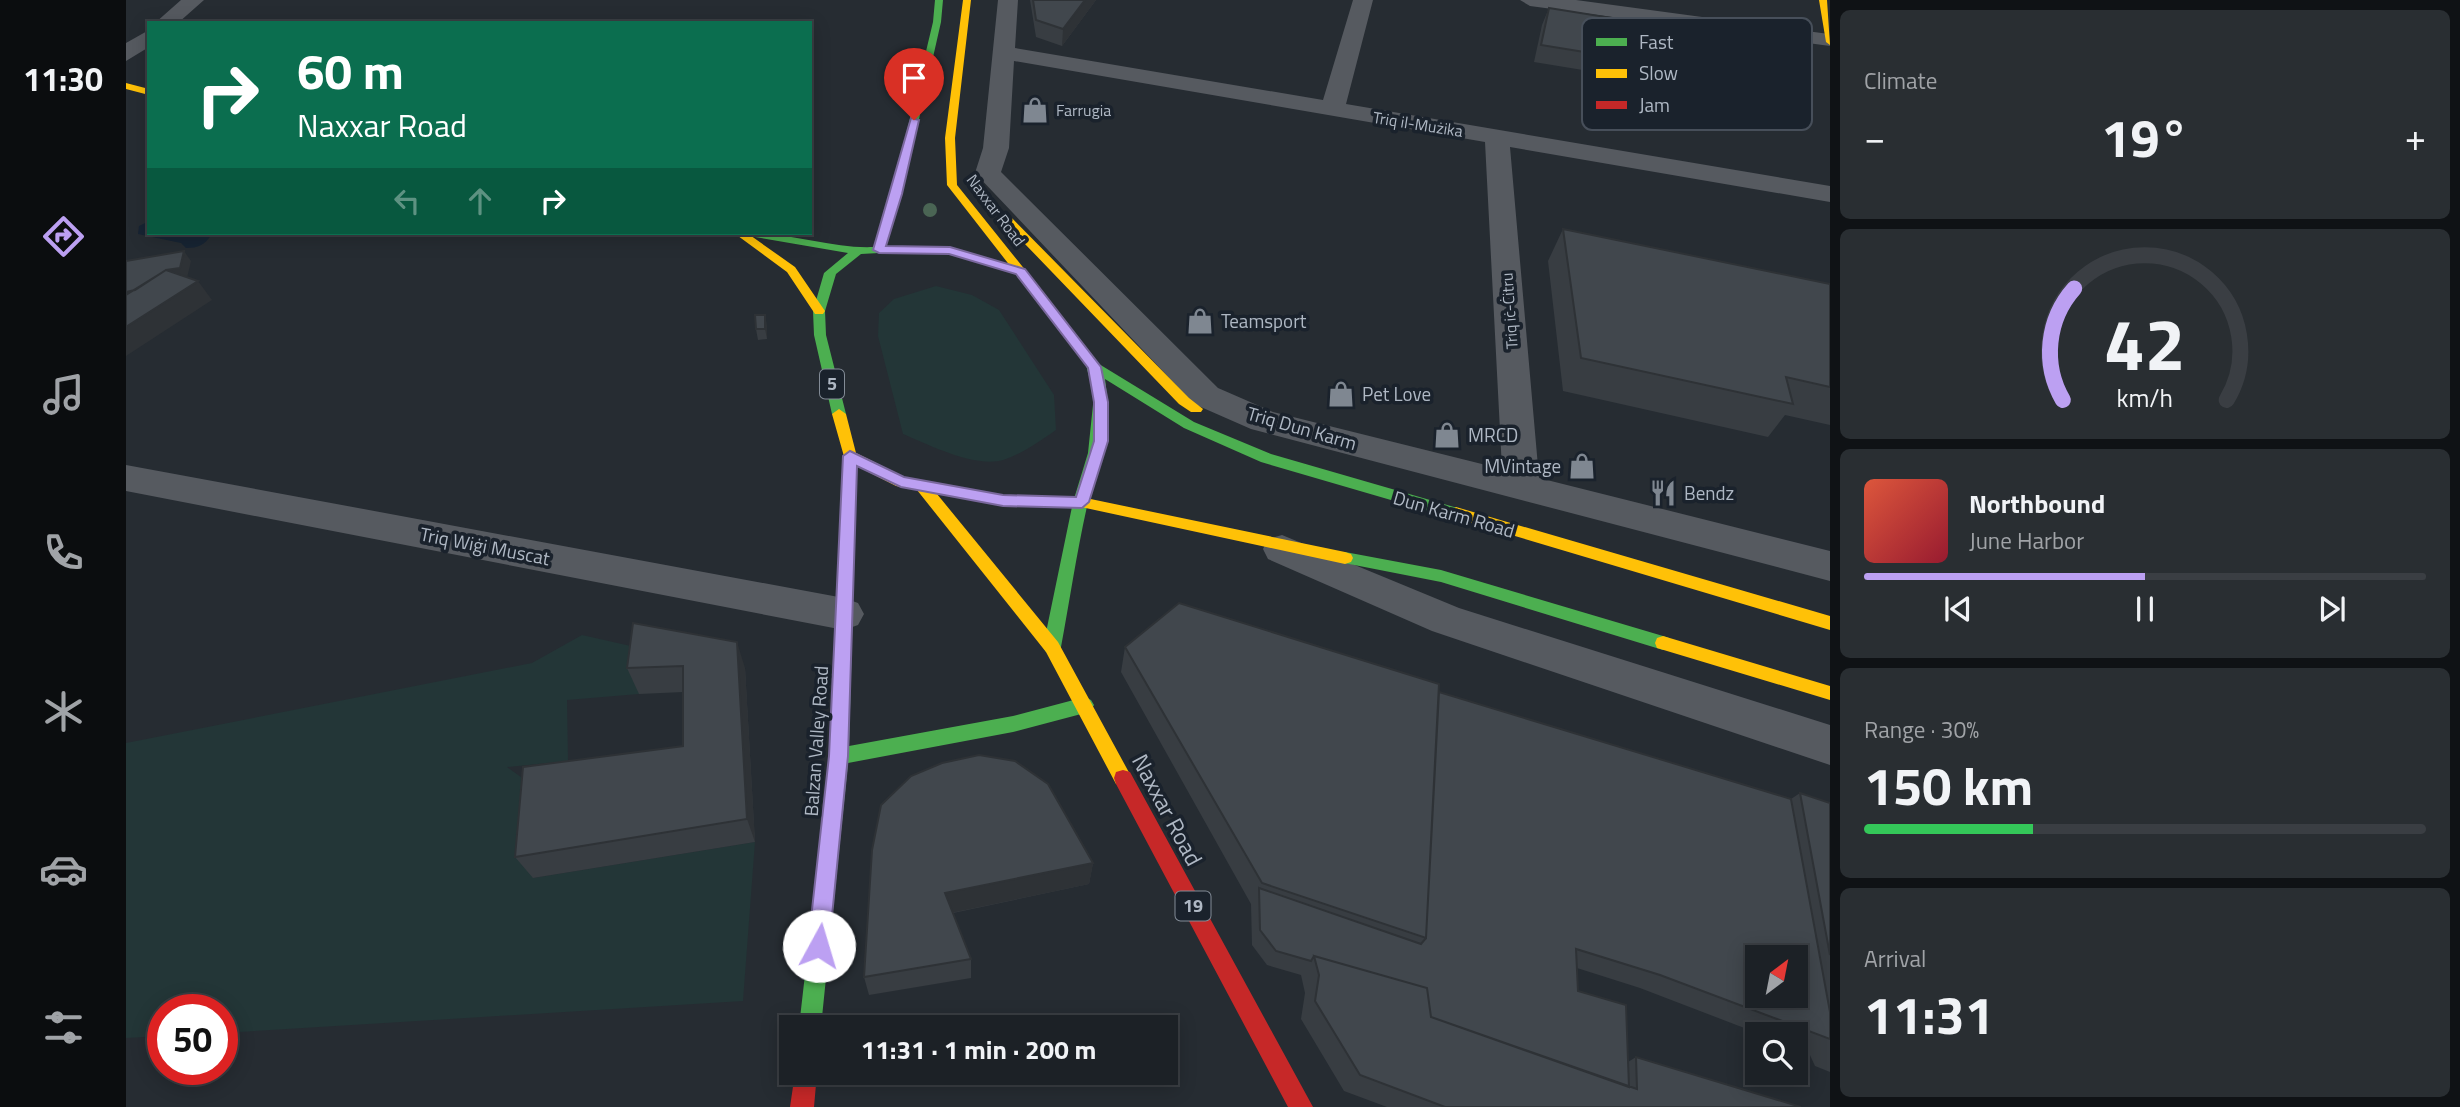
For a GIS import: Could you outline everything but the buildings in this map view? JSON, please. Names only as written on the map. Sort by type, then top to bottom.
[{"type":"main road","points":[[879,250],[897,194],[937,22],[939,0]]},
{"type":"main road","name":"Naxxar Road","points":[[967,0],[950,138],[952,186],[1095,367],[1101,402],[1101,441],[1082,502],[1052,647]]},
{"type":"main road","points":[[1823,0],[1830,41]]},
{"type":"main road","points":[[126,86],[147,91]]},
{"type":"main road","points":[[950,138],[970,180]]},
{"type":"main road","points":[[990,200],[1184,401],[1291,466]]},
{"type":"main road","points":[[743,235],[790,270],[819,311]]},
{"type":"main road","name":"Naxxar Road","points":[[761,235],[858,251],[950,251],[1020,271]]},
{"type":"main road","name":"5","points":[[850,456],[820,335],[819,311],[830,273],[858,251]]},
{"type":"main road","name":"Dun Karm Road","points":[[1095,367],[1189,425],[1291,466],[1830,623]]},
{"type":"main road","points":[[850,456],[901,482],[1003,501],[1082,502],[1270,544],[1441,576],[1830,693]]},
{"type":"main road","name":"Balzan Valley Road","points":[[811,1015],[839,756],[850,456]]},
{"type":"main road","name":"Naxxar Road","points":[[922,486],[1052,647],[1301,1107]]},
{"type":"main road","points":[[839,756],[1013,724],[1085,705]]},
{"type":"main road","points":[[802,1107],[805,1085]]},
{"type":"street","points":[[168,21],[194,0]]},
{"type":"street","name":"Triq Dun Karm","points":[[1009,0],[996,148],[988,173],[1206,396],[1263,421],[1830,566]]},
{"type":"street","points":[[1332,110],[1363,0]]},
{"type":"street","points":[[1530,0],[1662,18]]},
{"type":"street","points":[[126,54],[147,38]]},
{"type":"street","points":[[1812,39],[1830,41]]},
{"type":"street","name":"Triq il-Mużika","points":[[1006,53],[1830,194]]},
{"type":"street","name":"Triq iċ-Ċitru","points":[[1497,137],[1521,485]]},
{"type":"street","name":"Triq Wiġi Muscat","points":[[126,478],[844,614]]},
{"type":"street","points":[[1270,544],[1446,620],[1830,745]]},
{"type":"shaded area","points":[[936,286],[972,295],[999,310],[1054,395],[1056,430],[1017,454],[992,462],[952,454],[903,434],[878,336],[879,313],[894,299]]},
{"type":"shaded area","points":[[582,635],[644,649],[639,694],[567,700],[568,761],[507,767],[539,790],[533,878],[755,842],[743,1001],[238,1032],[238,994],[147,994],[147,1037],[126,1038],[126,743],[532,663]]},
{"type":"water","points":[[147,222],[147,235],[211,235],[201,245],[186,248],[181,243],[138,234],[139,226]]},
{"type":"traffic: fast","points":[[879,250],[897,194],[937,22],[939,0]]},
{"type":"traffic: fast","points":[[761,235],[858,251]]},
{"type":"traffic: fast","points":[[839,414],[820,335],[819,311],[830,273],[858,251],[879,250],[950,251],[1020,271]]},
{"type":"traffic: fast","points":[[1050,309],[1078,343],[1099,379],[1099,433],[1081,502]]},
{"type":"traffic: fast","points":[[1095,367],[1189,425],[1266,458],[1456,513]]},
{"type":"traffic: fast","points":[[811,1015],[839,756],[850,456]]},
{"type":"traffic: fast","points":[[1052,647],[1081,502]]},
{"type":"traffic: fast","points":[[1345,558],[1441,576],[1663,643]]},
{"type":"traffic: fast","points":[[839,756],[1013,724],[1085,705]]},
{"type":"traffic: slow","points":[[967,0],[950,138],[952,185],[1050,309]]},
{"type":"traffic: slow","points":[[1823,0],[1830,42]]},
{"type":"traffic: slow","points":[[126,86],[147,91]]},
{"type":"traffic: slow","points":[[1004,216],[1184,401],[1196,409]]},
{"type":"traffic: slow","points":[[743,235],[791,270],[819,311]]},
{"type":"traffic: slow","points":[[839,414],[850,456],[901,482],[1003,501],[1081,502],[1345,558]]},
{"type":"traffic: slow","points":[[922,486],[1052,647],[1123,778]]},
{"type":"traffic: slow","points":[[1456,513],[1830,623]]},
{"type":"traffic: slow","points":[[1663,643],[1830,693]]},
{"type":"traffic: jam","points":[[1123,778],[1301,1107]]},
{"type":"traffic: jam","points":[[802,1107],[805,1085]]},
{"type":"place","name":"Farrugia","points":[[1035,110]]},
{"type":"place","name":"Teamsport","points":[[1200,321]]},
{"type":"place","name":"Pet Love","points":[[1341,394]]},
{"type":"place","name":"MRCD","points":[[1447,435]]},
{"type":"place","name":"MVintage","points":[[1582,466]]},
{"type":"place","name":"Bendz","points":[[1663,493]]},
{"type":"route","points":[[819,946],[839,756],[850,456],[901,482],[1003,501],[1082,502],[1101,441],[1101,402],[1095,367],[1020,271],[950,251],[879,250],[897,194],[914,120]]}]
